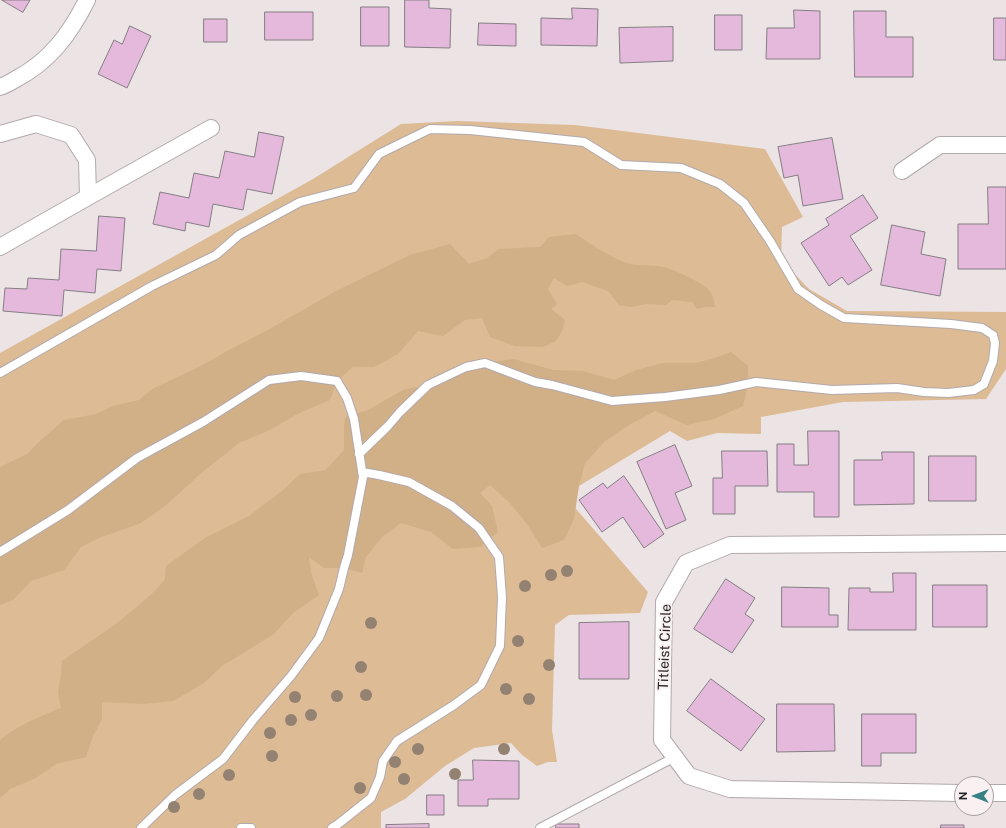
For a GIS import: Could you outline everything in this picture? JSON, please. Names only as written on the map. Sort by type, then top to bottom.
[{"type":"street","points":[[0,87],[26,74],[42,62],[63,40],[77,20],[87,0]]},
{"type":"street","points":[[0,134],[36,124],[71,135],[87,160],[88,197]]},
{"type":"street","points":[[0,247],[211,128]]},
{"type":"street","points":[[902,170],[940,145],[1006,145]]},
{"type":"street","name":"Titleist Circle","points":[[954,793],[730,790],[688,776],[662,740],[664,602],[686,563],[730,545],[1006,543]]},
{"type":"street","points":[[994,793],[1006,793]]},
{"type":"lane","points":[[0,373],[152,286],[216,255],[239,235],[300,202],[354,188],[379,154],[430,129],[470,130],[584,142],[621,165],[680,168],[720,184],[744,203],[770,241],[798,289],[844,318],[951,324],[982,328],[993,335],[995,343],[993,361],[984,384],[974,390],[948,393],[924,392],[897,388],[832,390],[756,382],[719,390],[665,397],[612,401],[535,382],[485,363],[466,367],[428,385],[359,454]]},
{"type":"lane","points":[[0,552],[68,510],[137,458],[203,422],[269,380],[301,376],[337,381],[347,398],[354,420],[363,477],[339,589],[319,638],[291,676],[253,720],[223,759],[175,795],[141,828]]},
{"type":"lane","points":[[332,828],[372,798],[380,777],[383,761],[398,741],[481,685],[500,646],[502,597],[498,557],[479,528],[452,506],[409,482],[362,472]]},
{"type":"lane","points":[[540,828],[675,757]]},
{"type":"lane","points":[[241,828],[251,828]]},
{"type":"shaded area","points":[[457,121],[575,125],[765,149],[803,217],[782,227],[781,260],[809,289],[847,311],[1006,312],[1006,369],[986,399],[843,402],[761,417],[761,434],[717,433],[687,441],[670,431],[564,495],[648,592],[640,613],[569,615],[555,625],[552,730],[557,762],[548,762],[537,766],[522,755],[511,743],[474,748],[445,766],[405,799],[381,812],[381,828],[0,828],[0,353],[313,179],[401,124]]},
{"type":"shaded area","points":[[576,234],[599,250],[629,264],[667,268],[693,279],[711,292],[715,307],[697,309],[692,302],[672,300],[666,305],[647,304],[630,307],[619,305],[608,291],[582,282],[567,286],[554,278],[548,289],[557,304],[551,309],[565,320],[562,331],[556,341],[543,347],[515,346],[490,337],[482,318],[465,320],[443,336],[418,331],[398,354],[374,367],[353,367],[337,381],[330,400],[297,414],[270,430],[239,443],[200,474],[164,507],[139,524],[101,537],[81,547],[64,570],[31,581],[13,600],[0,605],[0,467],[27,454],[64,420],[96,414],[113,406],[139,400],[152,389],[201,366],[336,291],[410,255],[450,244],[469,264],[487,258],[499,249],[540,247],[549,237]]},
{"type":"shaded area","points":[[731,352],[748,366],[748,384],[743,406],[714,419],[687,425],[655,411],[629,425],[605,441],[585,463],[579,486],[574,519],[564,540],[542,548],[527,524],[509,502],[490,485],[480,493],[492,506],[498,532],[480,547],[453,549],[431,532],[401,523],[382,537],[366,557],[362,573],[344,568],[324,568],[309,557],[311,573],[319,595],[293,613],[274,634],[222,666],[204,683],[173,701],[144,704],[102,702],[102,719],[93,736],[86,757],[56,764],[34,779],[10,789],[0,798],[0,740],[21,726],[61,708],[58,693],[62,661],[116,624],[146,599],[165,579],[166,566],[205,538],[249,516],[282,491],[300,474],[326,470],[344,450],[345,418],[350,415],[366,411],[403,390],[428,385],[485,363],[514,359],[553,370],[583,371],[614,380],[636,370],[663,363],[695,363]]},
{"type":"building","points":[[2,0],[30,0],[23,12]]},
{"type":"building","points":[[405,0],[429,0],[429,8],[451,9],[450,48],[405,47]]},
{"type":"building","points":[[361,7],[389,7],[389,46],[361,46]]},
{"type":"building","points":[[572,8],[598,9],[597,46],[541,45],[541,18],[572,19]]},
{"type":"building","points":[[794,10],[820,11],[820,59],[766,59],[767,28],[794,28]]},
{"type":"building","points":[[854,11],[886,11],[886,37],[913,37],[913,77],[855,77]]},
{"type":"building","points":[[265,12],[313,12],[313,40],[265,40]]},
{"type":"building","points":[[715,15],[742,15],[742,50],[715,50]]},
{"type":"building","points":[[994,18],[1006,18],[1006,60],[994,60]]},
{"type":"building","points":[[204,19],[227,19],[227,42],[204,42]]},
{"type":"building","points":[[479,23],[516,24],[516,46],[478,45]]},
{"type":"building","points":[[130,26],[151,36],[127,88],[98,74],[114,40],[122,44]]},
{"type":"building","points":[[673,27],[673,61],[620,63],[619,28]]},
{"type":"building","points":[[259,132],[284,137],[272,194],[247,189],[243,210],[213,204],[209,227],[186,222],[185,231],[153,224],[160,192],[189,198],[194,173],[219,178],[225,151],[254,157]]},
{"type":"building","points":[[832,138],[843,199],[803,206],[798,175],[784,178],[778,147]]},
{"type":"building","points":[[988,187],[1006,187],[1006,269],[958,269],[958,224],[988,224]]},
{"type":"building","points":[[863,195],[878,218],[850,236],[872,270],[848,285],[842,277],[829,286],[801,243],[829,225],[826,219]]},
{"type":"building","points":[[99,216],[125,218],[121,271],[97,269],[95,293],[64,290],[62,316],[3,311],[5,288],[27,289],[28,278],[59,280],[61,249],[96,251]]},
{"type":"building","points":[[892,225],[925,232],[921,254],[946,259],[940,296],[881,285]]},
{"type":"building","points":[[808,431],[839,431],[839,517],[814,517],[814,492],[777,492],[777,444],[794,444],[794,465],[808,465]]},
{"type":"building","points":[[675,445],[692,486],[675,493],[686,520],[666,529],[637,462]]},
{"type":"building","points":[[722,451],[767,451],[768,486],[735,486],[735,514],[713,514],[713,478],[722,478]]},
{"type":"building","points":[[882,452],[914,452],[914,504],[854,505],[854,460],[882,460]]},
{"type":"building","points":[[929,456],[976,456],[976,501],[929,501]]},
{"type":"building","points":[[624,476],[664,534],[644,548],[623,517],[602,532],[579,500],[603,483],[607,488]]},
{"type":"building","points":[[893,573],[916,573],[916,630],[848,630],[849,588],[870,588],[870,592],[893,592]]},
{"type":"building","points":[[726,579],[755,598],[745,614],[754,620],[732,653],[694,629]]},
{"type":"building","points":[[933,585],[987,585],[987,627],[933,627]]},
{"type":"building","points":[[782,587],[829,588],[829,615],[838,615],[838,627],[782,627]]},
{"type":"building","points":[[629,622],[629,679],[579,679],[579,623]]},
{"type":"building","points":[[711,679],[765,719],[741,751],[687,711]]},
{"type":"building","points":[[777,704],[834,704],[835,751],[777,752]]},
{"type":"building","points":[[862,714],[916,714],[916,753],[881,753],[881,766],[862,766]]},
{"type":"building","points":[[473,760],[519,761],[519,799],[488,799],[488,806],[458,806],[458,780],[473,780]]},
{"type":"building","points":[[427,795],[444,795],[444,815],[427,815]]},
{"type":"building","points":[[429,824],[429,828],[386,828],[386,825]]},
{"type":"building","points":[[556,824],[579,824],[579,828],[556,828]]},
{"type":"building","points":[[941,825],[964,825],[964,828],[941,828]]}]
